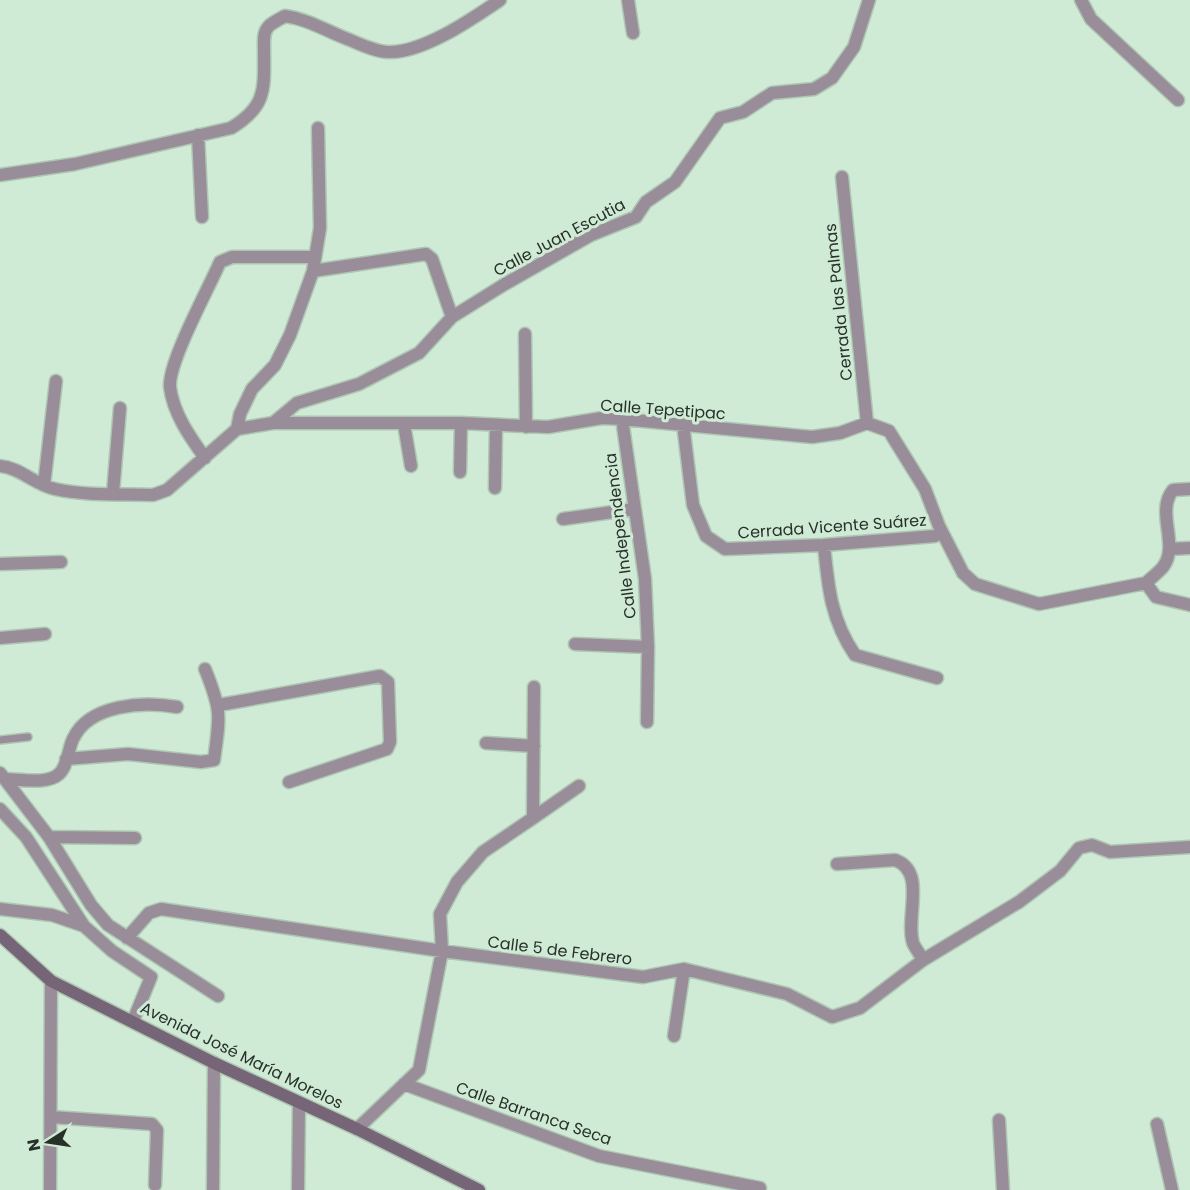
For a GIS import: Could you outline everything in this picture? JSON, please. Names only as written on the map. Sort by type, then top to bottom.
[{"type":"main road","name":"Avenida José María Morelos","points":[[0,935],[51,981],[214,1064],[357,1129],[479,1190]]},
{"type":"street","points":[[0,175],[75,164],[231,128],[248,118],[259,104],[265,81],[264,34],[270,26],[285,16],[302,19],[387,52],[403,51],[425,43],[474,18],[500,0]]},
{"type":"street","points":[[628,0],[633,33]]},
{"type":"street","name":"Calle Juan Escutia","points":[[273,423],[297,403],[359,384],[419,353],[452,316],[591,235],[636,217],[646,202],[675,182],[720,118],[743,112],[772,93],[814,89],[832,78],[854,47],[869,0]]},
{"type":"street","points":[[1081,0],[1091,19],[1178,100]]},
{"type":"street","points":[[0,466],[24,473],[55,489],[153,495],[205,458],[237,429],[240,414],[252,389],[275,365],[290,335],[313,271],[320,228],[318,128]]},
{"type":"street","points":[[198,135],[202,218]]},
{"type":"street","name":"Cerrada las Palmas","points":[[842,177],[867,423]]},
{"type":"street","points":[[313,271],[426,254],[432,259],[452,316]]},
{"type":"street","points":[[205,458],[177,413],[170,386],[175,363],[220,262],[232,257],[315,257]]},
{"type":"street","points":[[525,334],[526,427]]},
{"type":"street","points":[[44,485],[56,381]]},
{"type":"street","points":[[113,493],[120,408]]},
{"type":"street","name":"Calle Tepetipac","points":[[237,429],[273,423],[461,423],[548,427],[602,418],[683,424],[747,433],[812,437],[840,433],[867,423]]},
{"type":"street","name":"Calle Independencia","points":[[622,419],[645,579],[648,647],[647,722]]},
{"type":"street","points":[[404,423],[411,466]]},
{"type":"street","points":[[460,472],[461,423]]},
{"type":"street","points":[[867,423],[889,430],[925,489],[939,526],[963,573],[975,584],[1039,604],[1146,583],[1163,567],[1169,549],[1166,503],[1169,495],[1173,490],[1190,489]]},
{"type":"street","name":"Cerrada Vicente Suárez","points":[[683,424],[693,505],[706,536],[725,549],[824,546],[935,536]]},
{"type":"street","points":[[495,488],[496,426]]},
{"type":"street","points":[[563,519],[634,509]]},
{"type":"street","points":[[824,546],[830,598],[841,634],[855,655],[937,678]]},
{"type":"street","points":[[1169,549],[1190,548]]},
{"type":"street","points":[[0,564],[61,562]]},
{"type":"street","points":[[1146,583],[1156,597],[1190,605]]},
{"type":"street","points":[[0,638],[45,634]]},
{"type":"street","points":[[575,644],[648,647]]},
{"type":"street","points":[[66,759],[128,754],[201,762],[214,760],[219,705],[205,669]]},
{"type":"street","points":[[219,705],[380,676],[388,682],[390,742],[387,749],[289,782]]},
{"type":"street","points":[[533,818],[534,687]]},
{"type":"street","points":[[2,776],[48,780],[59,774],[80,726],[100,715],[131,705],[155,703],[177,707]]},
{"type":"street","points":[[486,743],[534,746]]},
{"type":"street","points":[[2,776],[49,837],[91,906],[108,925],[218,996]]},
{"type":"street","points":[[357,1129],[419,1070],[442,951],[440,914],[457,882],[483,852],[579,786]]},
{"type":"street","points":[[0,809],[26,837],[84,926],[125,960],[151,977],[133,1021]]},
{"type":"street","points":[[49,837],[135,838]]},
{"type":"street","name":"Calle 5 de Febrero","points":[[127,938],[149,914],[161,909],[442,951],[643,977],[684,969],[787,994],[832,1017],[860,1008],[922,960],[1019,902],[1059,871],[1079,848],[1092,845],[1110,852],[1190,848]]},
{"type":"street","points":[[837,864],[895,860],[903,863],[910,871],[912,883],[913,942],[922,960]]},
{"type":"street","points":[[0,909],[52,915],[84,926]]},
{"type":"street","points":[[674,1036],[684,969]]},
{"type":"street","points":[[50,1190],[51,981]]},
{"type":"street","points":[[213,1190],[214,1064]]},
{"type":"street","name":"Calle Barranca Seca","points":[[404,1084],[599,1156],[760,1188]]},
{"type":"street","points":[[298,1190],[299,1104]]},
{"type":"street","points":[[51,1117],[152,1124],[157,1130],[155,1185]]},
{"type":"street","points":[[999,1120],[1003,1190]]},
{"type":"street","points":[[1157,1124],[1172,1190]]},
{"type":"lane","points":[[0,740],[28,737]]}]
